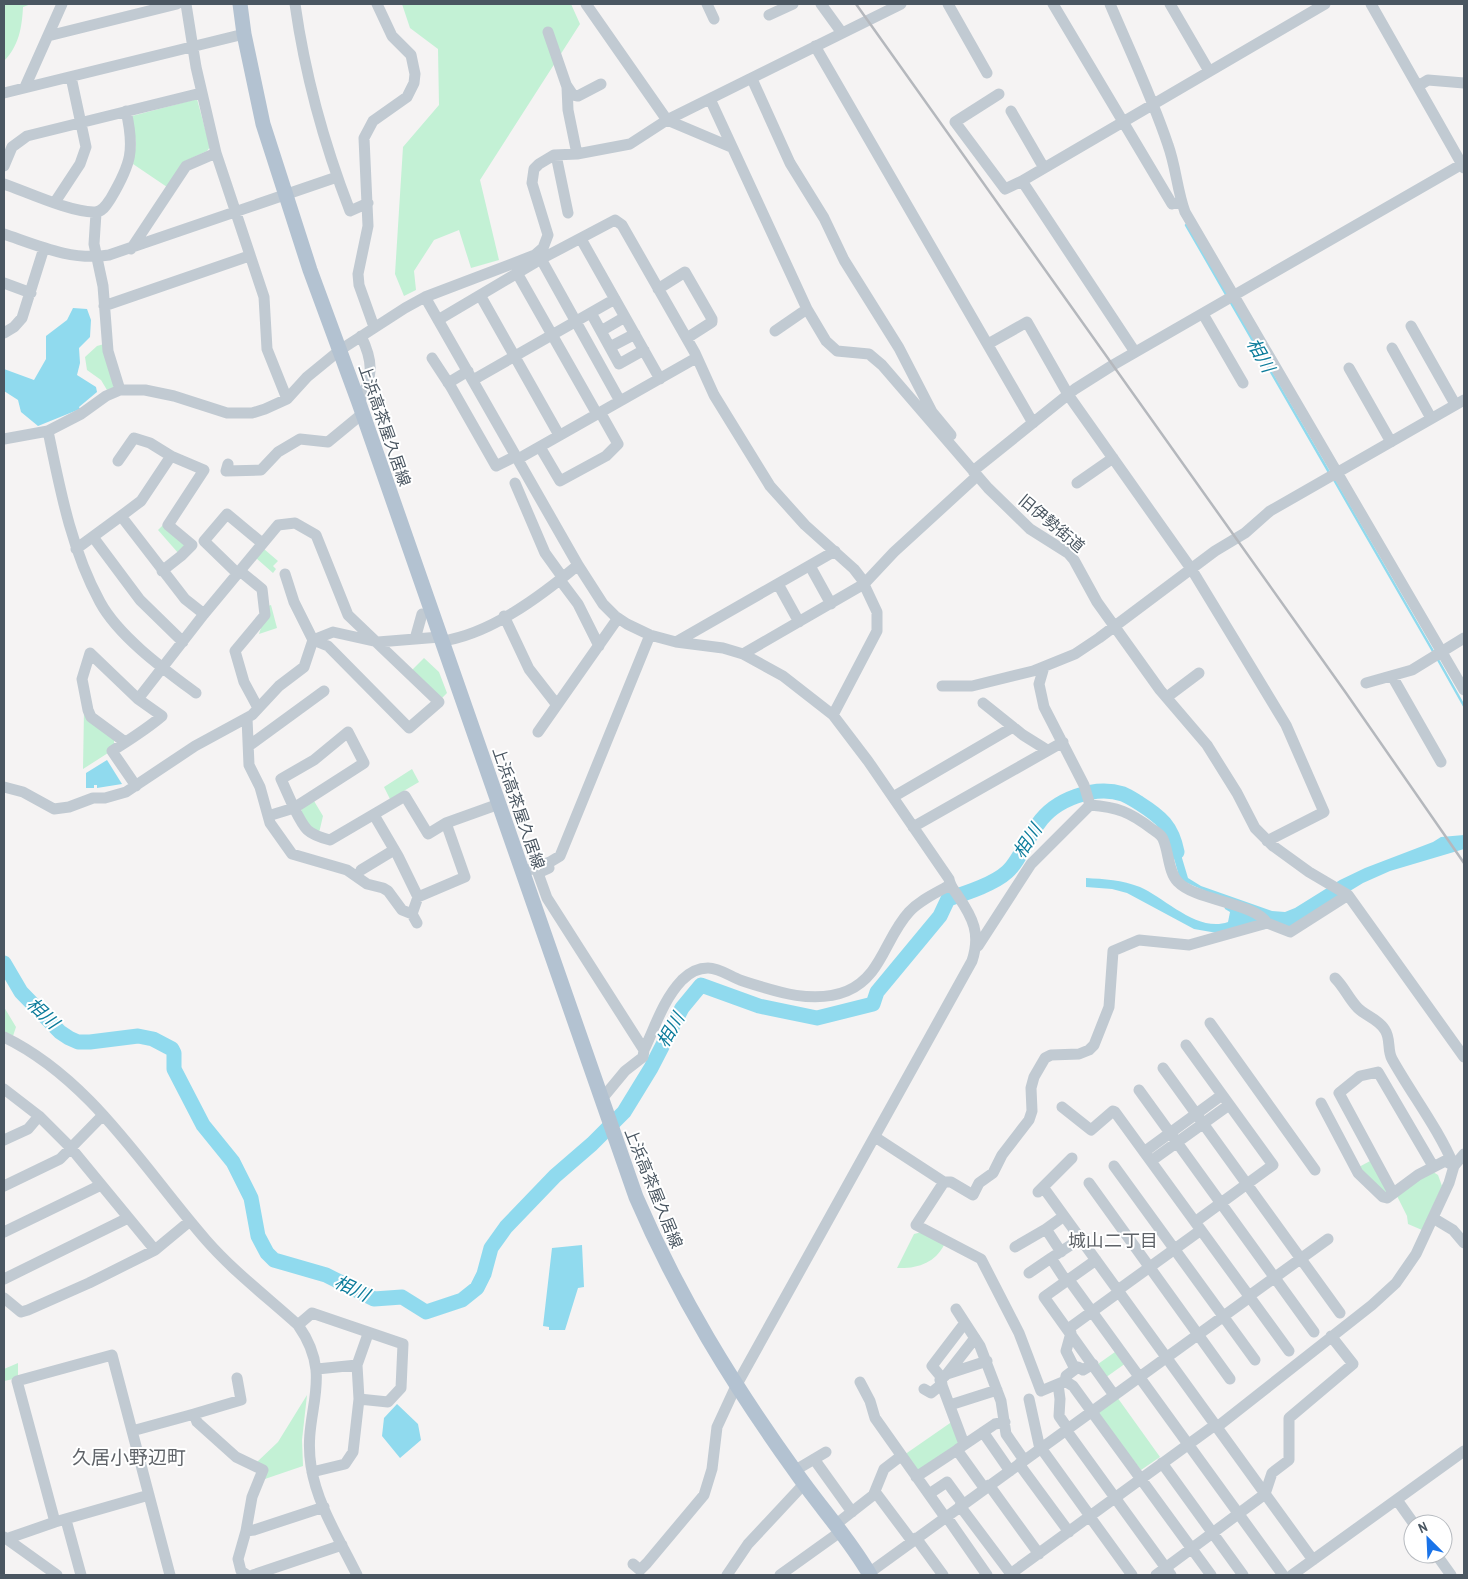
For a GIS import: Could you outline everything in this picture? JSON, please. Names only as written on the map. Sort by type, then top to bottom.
[{"type":"main road","name":"上浜高茶屋久居線","points":[[240,4],[244,34],[263,124],[286,196],[603,1106],[652,1233],[677,1285],[736,1386],[794,1471],[869,1574]]},
{"type":"street","points":[[25,87],[62,4]]},
{"type":"street","points":[[48,36],[177,4]]},
{"type":"street","points":[[186,4],[201,93],[216,154],[266,305],[267,349],[287,399]]},
{"type":"street","points":[[296,4],[312,89],[337,177],[350,210],[368,203]]},
{"type":"street","points":[[374,327],[358,274],[367,238],[368,203],[364,147],[366,132],[373,120],[407,97],[414,83],[415,74],[411,55],[392,36],[377,4]]},
{"type":"street","points":[[586,4],[667,120],[731,147]]},
{"type":"street","points":[[707,4],[714,20]]},
{"type":"street","points":[[769,15],[793,4]]},
{"type":"street","points":[[821,4],[842,33]]},
{"type":"street","points":[[438,320],[517,273],[538,257],[548,235],[533,190],[532,176],[534,169],[539,164],[556,155],[577,154],[630,144],[667,120],[901,4]]},
{"type":"street","points":[[948,4],[987,73]]},
{"type":"street","points":[[1053,4],[1178,203],[1333,476],[1438,654],[1464,690]]},
{"type":"street","points":[[1110,4],[1154,103],[1175,165],[1178,203]]},
{"type":"street","points":[[1170,4],[1209,71]]},
{"type":"street","points":[[998,94],[955,122],[1005,189],[1022,181],[1325,4]]},
{"type":"street","points":[[743,654],[864,584],[976,471],[1069,396],[1075,389],[1230,297],[1464,165],[1371,4]]},
{"type":"street","points":[[548,32],[566,85],[568,110],[577,154]]},
{"type":"street","points":[[4,94],[25,87],[244,34]]},
{"type":"street","points":[[815,46],[1033,424]]},
{"type":"street","points":[[55,202],[80,164],[85,152],[86,142],[71,77]]},
{"type":"street","points":[[752,79],[790,163],[824,218],[844,260],[899,348],[932,412],[976,471]]},
{"type":"street","points":[[1418,86],[1428,80],[1464,83]]},
{"type":"street","points":[[566,85],[573,95],[578,96],[601,84]]},
{"type":"street","points":[[4,166],[12,147],[27,136],[201,93]]},
{"type":"street","points":[[710,99],[807,309],[826,341],[837,351],[869,354],[882,365],[976,471]]},
{"type":"street","points":[[1011,111],[1044,168]]},
{"type":"street","points":[[4,184],[55,202],[96,213],[104,209],[125,175],[130,160],[132,140],[126,112]]},
{"type":"street","points":[[131,249],[186,166],[216,154]]},
{"type":"street","points":[[556,155],[568,213]]},
{"type":"street","points":[[4,234],[69,255],[97,257],[131,249],[337,177]]},
{"type":"street","points":[[1022,181],[1135,352]]},
{"type":"street","points":[[96,213],[94,244],[104,306],[108,351],[120,390]]},
{"type":"street","points":[[4,439],[48,431],[81,414],[106,396],[120,390],[145,390],[174,396],[227,413],[252,412],[280,403],[287,399],[307,377],[340,350],[374,327],[425,297],[538,257],[581,239],[615,220],[626,232],[686,338],[714,395],[770,486],[805,525],[854,569],[864,584],[877,612],[877,631],[833,715]]},
{"type":"street","points":[[581,239],[660,379]]},
{"type":"street","points":[[4,333],[14,327],[22,318],[44,248]]},
{"type":"street","points":[[104,306],[250,256]]},
{"type":"street","points":[[538,257],[620,401]]},
{"type":"street","points":[[658,289],[685,272],[712,319],[712,322],[686,338]]},
{"type":"street","points":[[517,273],[618,444],[606,456],[560,481],[540,447]]},
{"type":"street","points":[[4,283],[30,293]]},
{"type":"street","points":[[480,295],[559,435]]},
{"type":"street","points":[[425,297],[578,565],[603,604],[618,618],[650,635],[676,642],[723,648],[743,654],[783,676],[833,715],[893,797],[949,879],[951,886],[976,926],[975,951]]},
{"type":"street","points":[[448,383],[471,376],[514,357],[615,299]]},
{"type":"street","points":[[775,331],[807,309]]},
{"type":"street","points":[[591,313],[620,364],[644,350]]},
{"type":"street","points":[[1203,314],[1243,383]]},
{"type":"street","points":[[601,331],[625,317]]},
{"type":"street","points":[[988,344],[1027,322],[1069,396],[1192,570],[1286,725],[1324,812],[1267,841]]},
{"type":"street","points":[[942,686],[972,686],[1044,667],[1075,654],[1192,570],[1215,551],[1245,533],[1270,511],[1460,402],[1410,326]]},
{"type":"street","points":[[610,347],[635,334]]},
{"type":"street","points":[[228,464],[226,471],[261,470],[278,452],[300,439],[328,442],[361,408],[371,368],[370,356],[361,336]]},
{"type":"street","points":[[1392,348],[1431,418]]},
{"type":"street","points":[[432,358],[497,468],[540,447],[696,358]]},
{"type":"street","points":[[1349,368],[1391,442]]},
{"type":"street","points":[[48,431],[68,526],[100,603],[130,638],[162,668],[196,693]]},
{"type":"street","points":[[118,461],[134,438],[150,443],[171,456],[204,470],[168,525],[192,545],[162,571]]},
{"type":"street","points":[[76,549],[141,501],[171,456]]},
{"type":"street","points":[[1077,483],[1113,458]]},
{"type":"street","name":"旧伊勢街道","points":[[976,471],[1030,529],[1068,553],[1074,560],[1097,602],[1166,697],[1207,745],[1236,790],[1255,828],[1267,841],[1309,872],[1348,895]]},
{"type":"street","points":[[515,483],[545,553],[578,604],[599,646]]},
{"type":"street","points":[[258,708],[244,682],[235,652],[265,615],[262,589],[239,572],[204,541],[227,514],[262,543]]},
{"type":"street","points":[[121,516],[185,599],[204,614]]},
{"type":"street","points":[[138,699],[204,614],[278,524],[295,523],[316,535],[348,615],[439,702],[408,728],[328,646],[313,640],[294,602],[285,574]]},
{"type":"street","points":[[93,537],[140,600],[183,642]]},
{"type":"street","points":[[676,642],[835,551]]},
{"type":"street","points":[[4,787],[23,792],[46,806],[61,808],[93,798],[105,798],[122,793],[136,786],[194,746],[247,718],[279,686],[304,667],[313,640],[333,632],[378,642],[468,636],[504,616],[562,579],[578,565]]},
{"type":"street","points":[[810,566],[830,604]]},
{"type":"street","points":[[778,584],[799,622]]},
{"type":"street","points":[[415,639],[422,614]]},
{"type":"street","points":[[504,616],[529,669],[557,705]]},
{"type":"street","points":[[538,732],[618,618]]},
{"type":"street","points":[[523,872],[550,862],[560,856],[650,635]]},
{"type":"street","points":[[1366,683],[1412,670],[1464,638]]},
{"type":"street","points":[[125,742],[91,717],[88,710],[82,679],[90,654],[138,699],[162,716],[125,742],[112,751],[136,786]]},
{"type":"street","points":[[1044,667],[1040,675],[1040,692],[1044,707],[1084,785],[1090,805]]},
{"type":"street","points":[[1166,697],[1199,673]]},
{"type":"street","points":[[1392,676],[1441,762]]},
{"type":"street","points":[[250,745],[324,691]]},
{"type":"street","points":[[982,703],[1047,750]]},
{"type":"street","points":[[247,718],[250,745],[249,765],[260,787],[273,828],[294,856],[347,870],[367,884],[388,891],[402,910],[415,918],[418,897],[374,815]]},
{"type":"street","points":[[893,797],[1013,726]]},
{"type":"street","points":[[268,816],[294,808],[364,763],[348,732],[314,760],[281,779],[294,808],[302,825],[310,835],[330,840],[404,796],[428,834],[446,823],[499,804]]},
{"type":"street","points":[[913,827],[1063,742]]},
{"type":"street","points":[[1090,805],[1112,807],[1132,814],[1162,838],[1178,882],[1187,889],[1264,918],[1267,923],[1290,932],[1348,895],[1464,1057]]},
{"type":"street","points":[[638,1571],[704,1495],[712,1469],[717,1427],[736,1386],[875,1137],[975,951],[1028,869],[1090,805]]},
{"type":"street","points":[[418,897],[465,877],[446,823]]},
{"type":"street","points":[[361,870],[394,850]]},
{"type":"street","points":[[560,856],[563,861],[558,865],[538,873],[547,898],[644,1050]]},
{"type":"street","points":[[603,1106],[625,1071],[643,1057],[644,1050],[668,997],[689,974],[710,968],[741,980],[793,995],[815,998],[840,994],[861,984],[871,976],[898,926],[909,911],[951,886]]},
{"type":"street","points":[[875,1137],[944,1182],[951,1182],[973,1196],[979,1183],[993,1173],[1002,1156],[1029,1120],[1032,1111],[1033,1083],[1045,1058],[1049,1056],[1079,1054],[1089,1050],[1094,1045],[1109,1007],[1114,951],[1139,940],[1189,945],[1267,923]]},
{"type":"street","points":[[1335,978],[1344,986],[1355,1006],[1378,1021],[1385,1029],[1390,1039],[1391,1058],[1414,1093],[1454,1166]]},
{"type":"street","points":[[1210,1023],[1315,1170]]},
{"type":"street","points":[[4,1037],[51,1066],[103,1115],[214,1250],[298,1324],[310,1344],[317,1369],[310,1448],[316,1490],[356,1575]]},
{"type":"street","points":[[1093,1364],[1083,1370],[1075,1368],[1066,1351],[1069,1331],[1174,1249],[1221,1203],[1273,1165],[1186,1045]]},
{"type":"street","points":[[1163,1068],[1340,1313]]},
{"type":"street","points":[[1393,1193],[1339,1093],[1360,1076],[1378,1072],[1433,1166]]},
{"type":"street","points":[[4,1089],[39,1116],[71,1148],[155,1250]]},
{"type":"street","points":[[1139,1090],[1314,1332]]},
{"type":"street","points":[[1148,1157],[1226,1100]]},
{"type":"street","points":[[1320,1103],[1360,1176],[1383,1197],[1387,1198],[1433,1166],[1444,1161],[1454,1166]]},
{"type":"street","points":[[1062,1107],[1091,1130],[1113,1111],[1115,1112],[1289,1351]]},
{"type":"street","points":[[4,1186],[60,1159],[103,1115]]},
{"type":"street","points":[[4,1140],[28,1129],[39,1116]]},
{"type":"street","points":[[929,1494],[947,1482],[1010,1574],[1216,1426],[1372,1304],[1396,1282],[1416,1254],[1449,1184],[1454,1166],[1464,1154]]},
{"type":"street","points":[[1072,1158],[1040,1190],[1064,1216],[1313,1560]]},
{"type":"street","points":[[1114,1166],[1255,1360]]},
{"type":"street","points":[[944,1182],[916,1225],[981,1259],[1019,1334],[1041,1390],[1062,1383],[1073,1386],[1210,1575]]},
{"type":"street","points":[[1089,1183],[1230,1379]]},
{"type":"street","points":[[4,1232],[101,1185]]},
{"type":"street","points":[[1016,1248],[1064,1216]]},
{"type":"street","points":[[4,1279],[128,1218]]},
{"type":"street","points":[[1432,1218],[1453,1230],[1464,1243]]},
{"type":"street","points":[[4,1298],[21,1312],[90,1283],[155,1250],[190,1221]]},
{"type":"street","points":[[1046,1229],[1068,1280],[1283,1575]]},
{"type":"street","points":[[1029,1273],[1080,1238]]},
{"type":"street","points":[[869,1574],[1328,1239]]},
{"type":"street","points":[[1096,1260],[1044,1297],[1114,1395]]},
{"type":"street","points":[[956,1309],[987,1361],[997,1390],[1006,1434],[1022,1462],[1069,1532]]},
{"type":"street","points":[[298,1324],[312,1313],[368,1334],[403,1344],[401,1388],[388,1402],[359,1399]]},
{"type":"street","points":[[964,1324],[932,1366],[944,1379],[960,1447],[987,1487],[1039,1554]]},
{"type":"street","points":[[312,1472],[344,1464],[353,1452],[359,1399],[357,1365],[368,1334]]},
{"type":"street","points":[[1156,1575],[1169,1571],[1191,1549],[1265,1494],[1272,1473],[1289,1460],[1289,1418],[1352,1364],[1331,1336]]},
{"type":"street","points":[[924,1389],[931,1393],[975,1338]]},
{"type":"street","points":[[81,1575],[61,1521],[17,1381],[112,1355],[170,1575]]},
{"type":"street","points":[[944,1379],[987,1361]]},
{"type":"street","points":[[317,1369],[357,1365]]},
{"type":"street","points":[[1075,1368],[1066,1376],[1062,1383],[1059,1416],[1169,1571]]},
{"type":"street","points":[[132,1431],[241,1400],[237,1378]]},
{"type":"street","points":[[860,1382],[870,1401],[875,1418],[987,1575]]},
{"type":"street","points":[[950,1405],[997,1390]]},
{"type":"street","points":[[1029,1399],[1040,1448],[1132,1575]]},
{"type":"street","points":[[194,1414],[197,1422],[236,1458],[263,1470],[252,1497],[246,1531],[238,1559],[242,1571],[247,1575],[342,1545]]},
{"type":"street","points":[[916,1477],[982,1432],[995,1424],[1005,1422]]},
{"type":"street","points":[[982,1432],[1010,1471]]},
{"type":"street","points":[[1292,1575],[1464,1451]]},
{"type":"street","points":[[794,1471],[826,1452]]},
{"type":"street","points":[[780,1575],[838,1529],[852,1512],[872,1496],[884,1469],[901,1456]]},
{"type":"street","points":[[814,1459],[852,1512]]},
{"type":"street","points":[[1162,1464],[1243,1575]]},
{"type":"street","points":[[727,1575],[747,1546],[804,1484]]},
{"type":"street","points":[[872,1496],[876,1494],[942,1575]]},
{"type":"street","points":[[5,1538],[150,1495]]},
{"type":"street","points":[[1397,1500],[1407,1514]]},
{"type":"street","points":[[246,1531],[324,1508]]},
{"type":"street","points":[[5,1538],[57,1575]]},
{"type":"street","points":[[1443,1564],[1451,1575]]},
{"type":"green space","points":[[4,4],[31,4],[23,7],[19,36],[13,49],[4,61]]},
{"type":"green space","points":[[402,4],[571,4],[580,24],[480,180],[499,260],[471,268],[459,230],[434,240],[414,271],[416,290],[404,296],[395,274],[403,147],[439,105],[438,49],[410,28]]},
{"type":"green space","points":[[197,99],[210,147],[207,151],[183,162],[167,187],[133,164],[136,144],[132,116]]},
{"type":"green space","points":[[104,344],[114,383],[113,388],[107,390],[101,380],[87,370],[85,357],[97,346]]},
{"type":"green space","points":[[163,525],[184,543],[185,547],[179,554],[158,530]]},
{"type":"green space","points":[[264,549],[278,561],[273,566],[276,569],[273,573],[256,558]]},
{"type":"green space","points":[[271,605],[277,628],[259,634],[268,606]]},
{"type":"green space","points":[[424,658],[439,672],[447,693],[441,699],[412,670]]},
{"type":"green space","points":[[84,710],[114,738],[114,745],[107,750],[108,753],[83,769]]},
{"type":"green space","points":[[412,769],[419,782],[390,799],[384,787]]},
{"type":"green space","points":[[314,801],[323,816],[319,833],[314,832],[301,813],[302,808]]},
{"type":"green space","points":[[4,1007],[16,1027],[13,1036],[4,1032]]},
{"type":"green space","points":[[1372,1160],[1390,1191],[1387,1195],[1357,1168]]},
{"type":"green space","points":[[1430,1170],[1438,1175],[1442,1186],[1422,1230],[1408,1224],[1407,1216],[1396,1194]]},
{"type":"green space","points":[[922,1232],[944,1245],[940,1251],[925,1264],[897,1268],[914,1234]]},
{"type":"green space","points":[[1115,1352],[1126,1363],[1105,1378],[1098,1364]]},
{"type":"green space","points":[[18,1363],[18,1378],[4,1381],[4,1369]]},
{"type":"green space","points":[[307,1395],[302,1440],[303,1466],[262,1480],[257,1462],[278,1442]]},
{"type":"green space","points":[[1117,1397],[1160,1457],[1141,1470],[1097,1414]]},
{"type":"green space","points":[[953,1421],[959,1444],[919,1471],[904,1455]]},
{"type":"water","points":[[73,308],[87,309],[91,320],[90,337],[79,348],[80,363],[77,375],[96,387],[97,392],[79,407],[80,409],[38,426],[21,412],[18,400],[4,391],[4,369],[34,380],[46,359],[46,336],[67,320]]},
{"type":"water","points":[[107,760],[122,784],[97,788],[97,785],[94,785],[94,788],[86,788],[86,773]]},
{"type":"water","points":[[1151,807],[1176,838],[1188,878],[1201,886],[1272,911],[1285,912],[1295,908],[1340,880],[1441,837],[1464,835],[1464,849],[1390,871],[1363,883],[1291,927],[1217,933],[1194,929],[1127,893],[1112,889],[1086,887],[1086,878],[1126,883],[1150,892],[1194,919],[1205,923],[1217,924],[1228,922],[1230,912],[1225,909],[1221,898],[1185,882],[1179,876],[1167,834]]},
{"type":"water","points":[[582,1245],[584,1287],[578,1288],[565,1330],[549,1330],[549,1327],[543,1326],[552,1248]]},
{"type":"water","points":[[397,1404],[418,1424],[421,1440],[400,1458],[382,1436],[384,1418]]},
{"type":"waterway","name":"相川","points":[[1186,225],[1227,296]]},
{"type":"waterway","name":"相川","points":[[1230,301],[1330,474]]},
{"type":"waterway","name":"相川","points":[[1333,478],[1434,653]]},
{"type":"waterway","name":"相川","points":[[1437,658],[1464,706]]},
{"type":"waterway","name":"相川","points":[[4,963],[21,992],[60,1032],[69,1038],[78,1042],[90,1042],[138,1036],[153,1039],[172,1049],[174,1053],[174,1069],[203,1125],[233,1162],[251,1198],[258,1236],[267,1253],[274,1260],[326,1275],[374,1299],[402,1297],[426,1312],[462,1300],[477,1288],[484,1274],[491,1248],[506,1227],[555,1176],[592,1144],[624,1112],[651,1068],[682,1008],[701,985],[759,1006],[817,1018],[873,1004],[877,992],[940,916],[948,899],[987,884],[1007,872],[1016,862],[1034,829],[1045,815],[1076,796],[1100,791],[1123,794],[1129,797],[1154,813],[1164,823],[1172,835],[1177,852]]},
{"type":"railway","points":[[856,4],[1346,693],[1464,863]]},
{"type":"district","name":"城山二丁目","points":[[1113,1240]]},
{"type":"district","name":"久居小野辺町","points":[[129,1457]]}]
